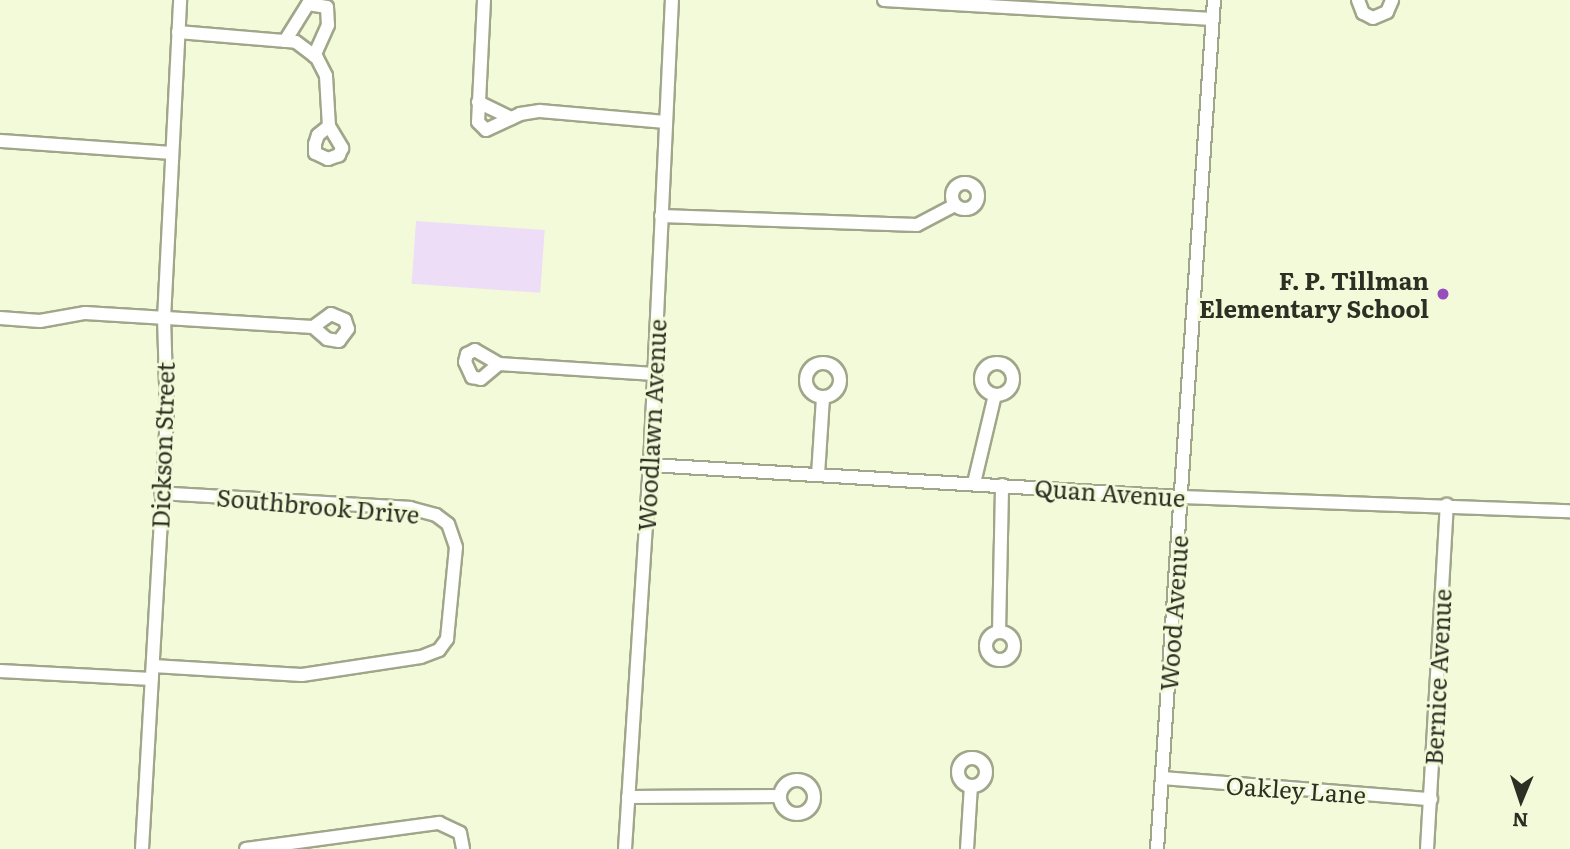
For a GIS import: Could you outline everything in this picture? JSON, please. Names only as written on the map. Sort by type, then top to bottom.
[{"type":"street","name":"Dickson Street","points":[[142,849],[167,418],[164,319],[170,153],[180,0]]},
{"type":"street","points":[[484,0],[478,122],[486,130],[511,118],[540,111],[666,122]]},
{"type":"street","name":"Woodlawn Avenue","points":[[625,849],[650,465],[672,0]]},
{"type":"street","points":[[884,0],[1212,19]]},
{"type":"street","name":"Wood Avenue","points":[[1157,849],[1214,0]]},
{"type":"street","points":[[1358,0],[1363,13],[1373,18],[1387,12],[1392,0]]},
{"type":"street","points":[[285,41],[308,4],[327,7],[328,25],[314,56]]},
{"type":"street","points":[[178,32],[296,42],[314,56],[326,76],[329,126]]},
{"type":"street","points":[[478,102],[511,118]]},
{"type":"street","points":[[0,141],[170,153]]},
{"type":"street","points":[[662,216],[917,225],[955,205]]},
{"type":"street","points":[[0,318],[40,321],[85,313],[313,327]]},
{"type":"street","points":[[499,363],[655,374]]},
{"type":"street","points":[[974,483],[995,395]]},
{"type":"street","points":[[818,475],[823,397]]},
{"type":"street","name":"Quan Avenue","points":[[650,465],[1181,497],[1570,511]]},
{"type":"street","points":[[999,632],[1002,485]]},
{"type":"street","name":"Southbrook Drive","points":[[152,672],[302,674],[430,653],[447,639],[451,624],[456,547],[448,524],[436,515],[410,508],[161,493]]},
{"type":"street","name":"Bernice Avenue","points":[[1427,849],[1447,505]]},
{"type":"street","points":[[0,671],[152,672]]},
{"type":"street","name":"Oakley Lane","points":[[1162,778],[1430,799]]},
{"type":"street","points":[[967,849],[971,786]]},
{"type":"street","points":[[628,797],[780,796]]},
{"type":"street","points":[[246,849],[439,823],[460,833],[463,849]]},
{"type":"shaded area","points":[[416,221],[545,230],[540,293],[412,284]]},
{"type":"place","name":"F. P. Tillman Elementary School","points":[[1443,294]]}]
